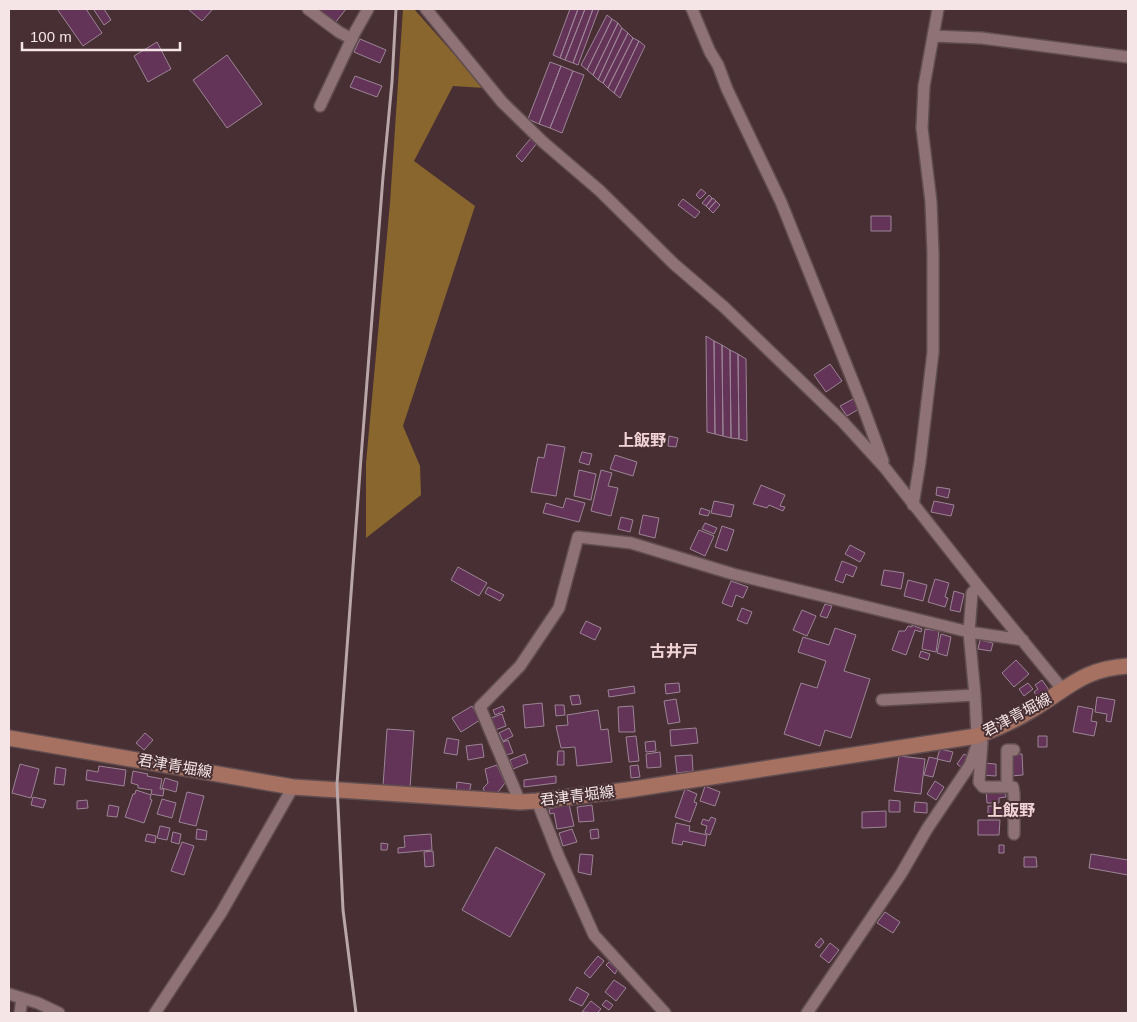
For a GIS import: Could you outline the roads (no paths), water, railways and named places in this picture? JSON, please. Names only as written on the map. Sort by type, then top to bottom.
[{"type":"main road","name":"君津青堀線","points":[[9,738],[293,787],[520,802],[538,801],[627,790],[980,735],[1030,712],[1087,674],[1128,666]]},
{"type":"street","points":[[308,9],[339,32],[352,39]]},
{"type":"street","points":[[320,106],[368,9]]},
{"type":"street","points":[[426,9],[502,102],[550,148],[599,190],[674,264],[724,307],[843,422],[885,468],[1062,690]]},
{"type":"street","points":[[692,9],[710,52],[718,65],[781,202],[862,404],[885,468]]},
{"type":"street","points":[[913,505],[933,352],[933,253],[922,128],[924,86],[938,9]]},
{"type":"street","points":[[933,36],[981,38],[1128,57]]},
{"type":"street","points":[[520,802],[480,707],[520,666],[559,608],[578,537],[630,543],[733,574],[969,632],[1023,640]]},
{"type":"street","points":[[978,586],[972,593],[969,632],[980,735],[979,782],[984,787],[1010,787]]},
{"type":"street","points":[[882,700],[975,695]]},
{"type":"street","points":[[807,1013],[901,874],[927,829],[970,765],[980,735]]},
{"type":"street","points":[[1014,750],[1007,750],[1010,787],[1014,794],[1014,834]]},
{"type":"street","points":[[154,1013],[221,912],[293,787]]},
{"type":"street","points":[[538,801],[594,935],[665,1013]]},
{"type":"street","points":[[9,994],[38,1003],[59,1013]]},
{"type":"street","points":[[20,1013],[22,998]]},
{"type":"railway","points":[[356,1013],[343,910],[337,784],[383,177],[392,82],[396,9]]},
{"type":"district","name":"上飯野","points":[[642,440]]},
{"type":"district","name":"古井戸","points":[[674,651]]},
{"type":"district","name":"上飯野","points":[[1011,810]]}]
